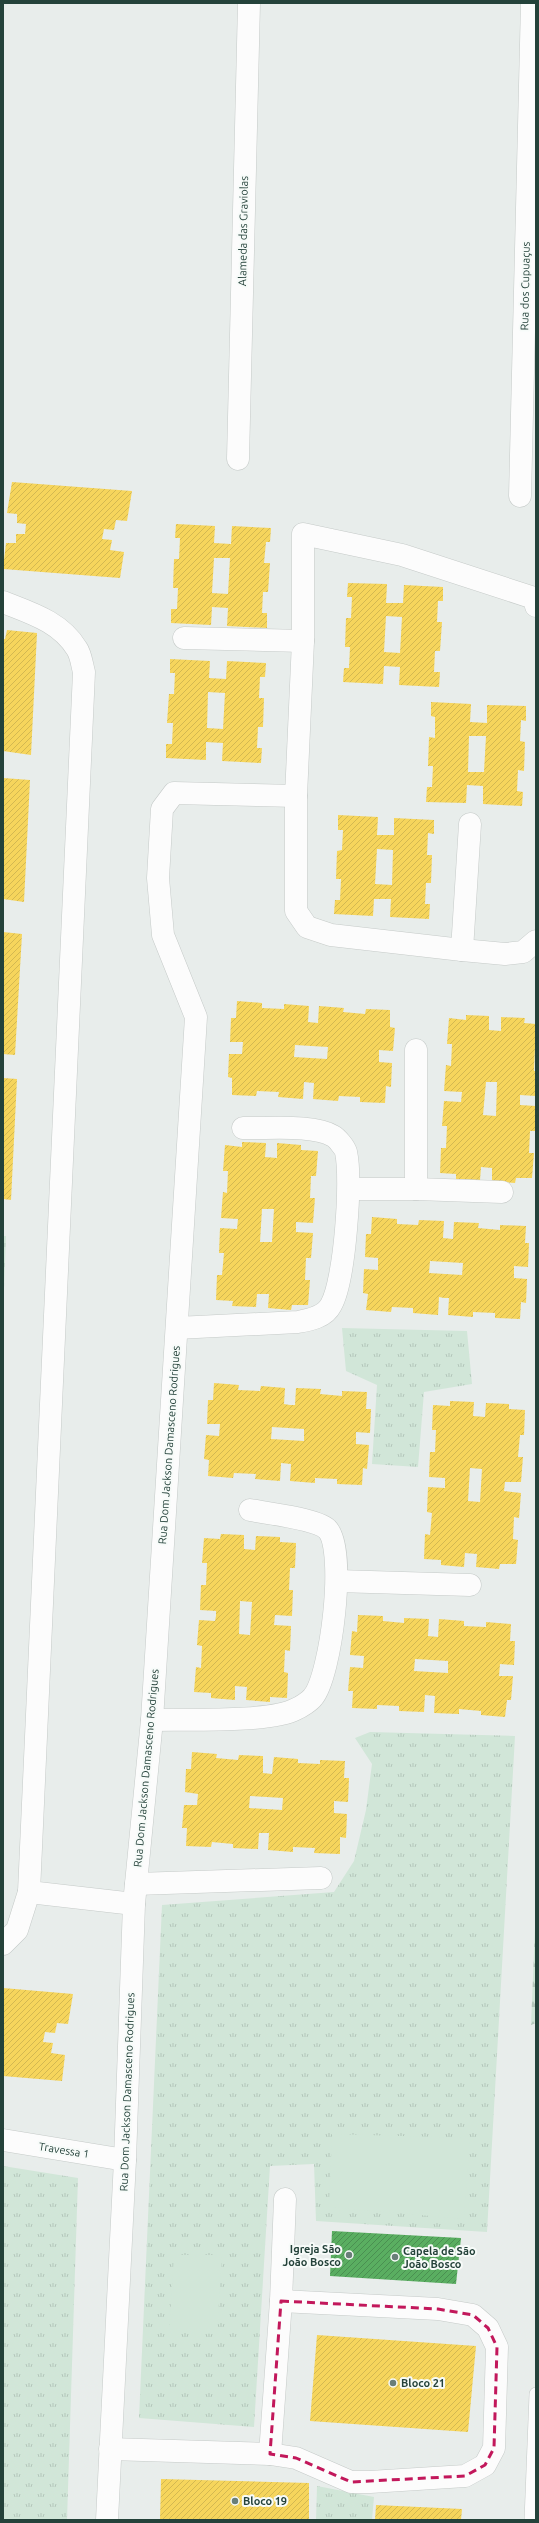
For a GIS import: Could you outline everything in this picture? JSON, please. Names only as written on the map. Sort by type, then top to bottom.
[{"type":"street","name":"Alameda das Graviolas","points":[[238,459],[249,3]]},
{"type":"street","name":"Rua dos Cupuaçus","points":[[520,496],[532,3]]},
{"type":"street","points":[[536,606],[534,598],[402,555],[303,534],[303,641],[296,796],[296,911],[307,927],[331,935],[505,954],[523,952],[536,942]]},
{"type":"street","points":[[3,602],[33,614],[61,629],[78,650],[84,672],[29,1892],[17,1930],[3,1944]]},
{"type":"street","points":[[184,638],[303,641]]},
{"type":"street","name":"Rua Dom Jackson Damasceno Rodrigues","points":[[107,2520],[125,2160],[135,1894],[152,1720],[196,1018],[163,935],[158,878],[162,808],[174,793],[296,796]]},
{"type":"street","points":[[462,950],[470,824]]},
{"type":"street","points":[[416,1050],[416,1189]]},
{"type":"street","points":[[177,1328],[298,1322],[315,1319],[331,1306],[342,1264],[349,1189],[346,1151],[334,1136],[319,1130],[243,1128]]},
{"type":"street","points":[[349,1189],[416,1189],[502,1192]]},
{"type":"street","points":[[152,1720],[275,1717],[296,1709],[314,1696],[327,1664],[337,1581],[334,1543],[326,1529],[308,1521],[250,1510]]},
{"type":"street","points":[[337,1581],[470,1585]]},
{"type":"street","points":[[29,1892],[135,1894],[321,1878]]},
{"type":"street","name":"Travessa 1","points":[[3,2140],[125,2160]]},
{"type":"street","points":[[270,2454],[281,2301],[285,2199]]},
{"type":"street","points":[[110,2449],[270,2454],[296,2458],[351,2482],[465,2476],[485,2465],[494,2448],[497,2347],[488,2328],[473,2315],[438,2308],[281,2301]]},
{"type":"lane","points":[[531,2520],[536,2394]]},
{"type":"highlighted area","points":[[281,2301],[438,2309],[473,2315],[488,2328],[497,2347],[498,2367],[494,2448],[485,2465],[465,2476],[351,2482],[296,2458],[270,2454]]},
{"type":"green space","points":[[3,1236],[6,1236],[3,1316]]},
{"type":"green space","points":[[342,1328],[467,1331],[472,1384],[424,1392],[418,1467],[372,1464],[377,1385],[346,1371]]},
{"type":"green space","points":[[370,1732],[515,1736],[487,2232],[316,2221],[314,2164],[270,2166],[254,2427],[139,2418],[162,1905],[334,1892],[354,1861],[366,1810],[372,1764],[355,1738]]},
{"type":"green space","points":[[536,1903],[536,2023],[531,2025]]},
{"type":"green space","points":[[332,2134],[470,2138],[464,2219],[329,2207]]},
{"type":"green space","points":[[3,2166],[78,2178],[67,2520],[3,2520]]},
{"type":"green space","points":[[174,2255],[222,2255],[217,2334],[169,2332]]},
{"type":"green space","points":[[317,2486],[374,2497],[372,2520],[316,2520]]},
{"type":"building: Moradias","points":[[12,482],[132,491],[127,521],[116,520],[114,530],[104,529],[102,539],[112,540],[110,550],[124,552],[120,578],[3,569],[6,543],[16,543],[16,534],[25,534],[26,524],[17,523],[17,514],[7,513]]},
{"type":"building: Moradias","points":[[176,524],[215,526],[214,543],[231,544],[232,526],[271,528],[270,542],[266,542],[264,563],[270,563],[268,592],[263,592],[262,613],[267,613],[267,628],[227,626],[228,608],[212,607],[211,625],[171,623],[171,609],[177,609],[178,588],[173,588],[174,559],[179,559],[180,538],[175,538]],"holes":[[[214,558],[230,558],[228,594],[212,593]]]},
{"type":"building: Moradias","points":[[348,583],[387,584],[386,603],[403,603],[404,585],[443,587],[443,601],[438,601],[437,622],[442,622],[440,651],[435,651],[434,672],[440,672],[439,687],[399,685],[400,667],[384,666],[383,684],[343,682],[344,668],[349,668],[350,647],[345,647],[346,618],[351,618],[352,597],[347,597]],"holes":[[[386,616],[402,617],[400,653],[384,652]]]},
{"type":"building: Moradias","points":[[7,630],[37,633],[31,755],[3,751],[3,639],[5,639]]},
{"type":"building: Moradias","points":[[170,659],[210,661],[209,678],[226,679],[227,661],[266,663],[265,677],[260,677],[259,698],[264,698],[263,727],[258,727],[257,748],[262,748],[261,763],[222,761],[223,743],[206,742],[206,760],[166,758],[166,744],[172,744],[173,723],[167,723],[169,694],[174,694],[175,673],[170,673]],"holes":[[[208,692],[225,693],[223,729],[207,728]]]},
{"type":"building: Moradias","points":[[431,702],[471,704],[470,722],[487,723],[487,705],[526,706],[526,721],[521,720],[520,741],[525,742],[524,771],[518,770],[517,791],[523,792],[522,806],[483,804],[483,786],[467,785],[466,803],[426,802],[427,787],[432,787],[433,766],[428,766],[429,737],[435,738],[435,717],[431,716]],"holes":[[[469,736],[486,736],[484,772],[468,772]]]},
{"type":"building: Moradias","points":[[3,778],[30,780],[24,902],[3,899]]},
{"type":"building: Moradias","points":[[338,815],[378,817],[377,835],[394,835],[394,818],[434,820],[434,834],[428,833],[427,855],[432,855],[431,883],[426,883],[425,904],[430,904],[429,919],[390,917],[391,899],[374,899],[373,916],[334,914],[335,900],[340,900],[341,879],[336,879],[337,851],[342,850],[343,830],[338,830]],"holes":[[[377,849],[393,850],[392,885],[375,884]]]},
{"type":"building: Moradias","points":[[3,932],[22,934],[15,1055],[3,1054]]},
{"type":"building: Moradias","points":[[237,1001],[262,1003],[262,1008],[284,1009],[284,1004],[309,1006],[308,1022],[318,1023],[319,1006],[344,1008],[343,1012],[365,1014],[366,1009],[390,1010],[390,1027],[395,1028],[393,1051],[379,1050],[379,1062],[392,1063],[391,1087],[386,1086],[385,1103],[360,1102],[360,1097],[339,1096],[338,1101],[313,1099],[314,1083],[304,1082],[303,1099],[278,1097],[279,1092],[257,1091],[256,1096],[232,1095],[232,1078],[228,1077],[229,1054],[242,1054],[243,1042],[230,1042],[231,1018],[236,1018]],"holes":[[[295,1045],[328,1047],[327,1059],[294,1057]]]},
{"type":"building: Moradias","points":[[466,1015],[489,1016],[489,1030],[501,1031],[501,1017],[525,1018],[524,1023],[536,1024],[534,1071],[536,1071],[536,1096],[520,1095],[520,1105],[536,1106],[535,1131],[530,1131],[529,1153],[534,1153],[532,1178],[516,1178],[515,1183],[492,1181],[492,1168],[481,1167],[480,1180],[456,1179],[456,1174],[440,1173],[441,1148],[446,1148],[447,1126],[442,1126],[444,1101],[461,1102],[462,1092],[444,1091],[446,1065],[451,1066],[452,1044],[447,1044],[449,1018],[466,1020]],"holes":[[[486,1082],[497,1082],[496,1116],[483,1115]]]},
{"type":"building: Moradias","points":[[3,1078],[17,1079],[11,1200],[3,1199]]},
{"type":"building: Moradias","points":[[242,1142],[266,1143],[265,1157],[277,1158],[277,1143],[301,1145],[301,1150],[318,1151],[316,1176],[311,1176],[310,1198],[315,1198],[313,1223],[296,1222],[296,1232],[313,1233],[311,1258],[306,1258],[305,1280],[310,1280],[308,1305],[292,1305],[291,1310],[268,1308],[269,1294],[257,1294],[256,1307],[232,1306],[233,1301],[216,1300],[217,1275],[222,1275],[224,1253],[219,1253],[220,1228],[237,1229],[238,1219],[221,1218],[223,1192],[227,1193],[228,1171],[223,1171],[225,1145],[242,1147]],"holes":[[[262,1209],[274,1209],[272,1242],[260,1242]]]},
{"type":"building: Moradias","points":[[372,1217],[397,1219],[397,1224],[418,1225],[419,1220],[444,1221],[443,1238],[453,1239],[454,1222],[479,1223],[478,1228],[500,1230],[500,1225],[526,1226],[525,1243],[529,1243],[528,1267],[514,1266],[514,1278],[527,1279],[526,1303],[521,1302],[520,1319],[495,1318],[495,1313],[473,1312],[473,1317],[448,1315],[449,1298],[439,1297],[438,1315],[413,1313],[413,1308],[392,1307],[391,1312],[366,1310],[368,1294],[363,1293],[364,1269],[378,1270],[378,1258],[365,1257],[366,1234],[371,1234]],"holes":[[[430,1261],[463,1263],[462,1275],[429,1273]]]},
{"type":"building: Moradias","points":[[214,1383],[239,1385],[238,1390],[260,1391],[261,1386],[285,1388],[284,1404],[290,1405],[295,1405],[296,1388],[321,1389],[320,1394],[342,1396],[342,1391],[367,1392],[366,1409],[371,1409],[370,1433],[356,1432],[356,1444],[369,1445],[367,1469],[363,1468],[362,1485],[337,1484],[337,1479],[315,1478],[315,1483],[290,1481],[291,1464],[281,1463],[280,1481],[255,1479],[256,1474],[234,1473],[233,1478],[208,1476],[209,1460],[204,1459],[206,1435],[219,1436],[220,1424],[207,1424],[208,1400],[213,1400]],"holes":[[[272,1427],[304,1429],[304,1441],[271,1439]]]},
{"type":"building: Moradias","points":[[450,1401],[474,1402],[473,1416],[485,1417],[486,1403],[509,1404],[509,1409],[525,1410],[524,1435],[520,1435],[518,1457],[523,1457],[521,1482],[505,1482],[504,1491],[521,1493],[519,1518],[514,1517],[513,1539],[518,1540],[516,1564],[500,1564],[499,1569],[476,1567],[477,1554],[465,1553],[464,1567],[441,1565],[441,1560],[424,1559],[425,1534],[430,1535],[432,1513],[427,1512],[428,1487],[445,1488],[445,1478],[429,1477],[430,1452],[435,1452],[436,1430],[432,1430],[433,1405],[450,1406]],"holes":[[[470,1468],[482,1469],[480,1502],[468,1501]]]},
{"type":"building: Moradias","points":[[221,1534],[244,1535],[244,1549],[255,1550],[256,1536],[280,1537],[280,1542],[296,1543],[295,1568],[290,1568],[289,1590],[293,1590],[292,1616],[275,1615],[274,1625],[291,1626],[290,1651],[285,1650],[284,1672],[288,1673],[287,1698],[270,1697],[270,1702],[246,1700],[247,1687],[235,1686],[235,1700],[211,1698],[211,1693],[194,1692],[196,1667],[201,1668],[202,1646],[197,1645],[199,1620],[215,1621],[216,1616],[216,1611],[200,1610],[201,1585],[206,1585],[207,1563],[202,1563],[204,1538],[220,1539]],"holes":[[[240,1601],[252,1602],[250,1635],[239,1634]]]},
{"type":"building: Moradias","points":[[358,1615],[383,1616],[383,1621],[404,1623],[404,1618],[429,1619],[428,1636],[438,1637],[439,1619],[464,1621],[464,1626],[486,1627],[486,1622],[511,1624],[510,1641],[515,1641],[514,1665],[500,1664],[499,1676],[513,1676],[511,1700],[507,1700],[505,1717],[481,1715],[481,1711],[459,1709],[459,1714],[434,1713],[435,1696],[425,1695],[424,1712],[399,1711],[399,1706],[377,1705],[377,1709],[352,1708],[353,1691],[348,1691],[350,1667],[363,1668],[364,1656],[350,1655],[352,1631],[357,1632]],"holes":[[[415,1659],[448,1661],[448,1673],[414,1671]]]},
{"type":"building: Moradias","points":[[192,1752],[217,1754],[216,1758],[238,1760],[239,1755],[263,1756],[263,1773],[272,1774],[274,1757],[298,1759],[298,1763],[320,1764],[320,1760],[345,1761],[344,1778],[349,1778],[348,1802],[334,1801],[334,1813],[347,1814],[346,1838],[340,1837],[340,1854],[314,1853],[315,1848],[293,1847],[293,1852],[268,1850],[269,1833],[259,1833],[258,1849],[233,1848],[233,1844],[212,1842],[211,1847],[186,1846],[187,1828],[182,1828],[184,1805],[197,1805],[198,1794],[185,1792],[186,1769],[191,1769]],"holes":[[[250,1796],[283,1798],[282,1810],[249,1808]]]},
{"type":"building: Moradias","points":[[3,1988],[73,1994],[68,2024],[57,2023],[55,2033],[45,2032],[43,2042],[53,2043],[51,2053],[65,2055],[62,2081],[3,2076]]},
{"type":"building: Moradias","name":"Bloco 21","points":[[317,2335],[476,2346],[468,2432],[310,2421]]},
{"type":"building: Moradias","name":"Bloco 19","points":[[161,2479],[309,2483],[309,2520],[160,2520]]},
{"type":"building: Moradias","points":[[376,2505],[462,2509],[461,2520],[375,2520]]},
{"type":"building: Público","name":"Capela de São João Bosco","points":[[332,2231],[461,2238],[456,2284],[330,2276]]},
{"type":"place","name":"Igreja São João Bosco","points":[[349,2255]]},
{"type":"place","name":"Capela de São João Bosco","points":[[395,2257]]},
{"type":"place","name":"Bloco 21","points":[[393,2383]]},
{"type":"place","name":"Bloco 19","points":[[235,2501]]}]
